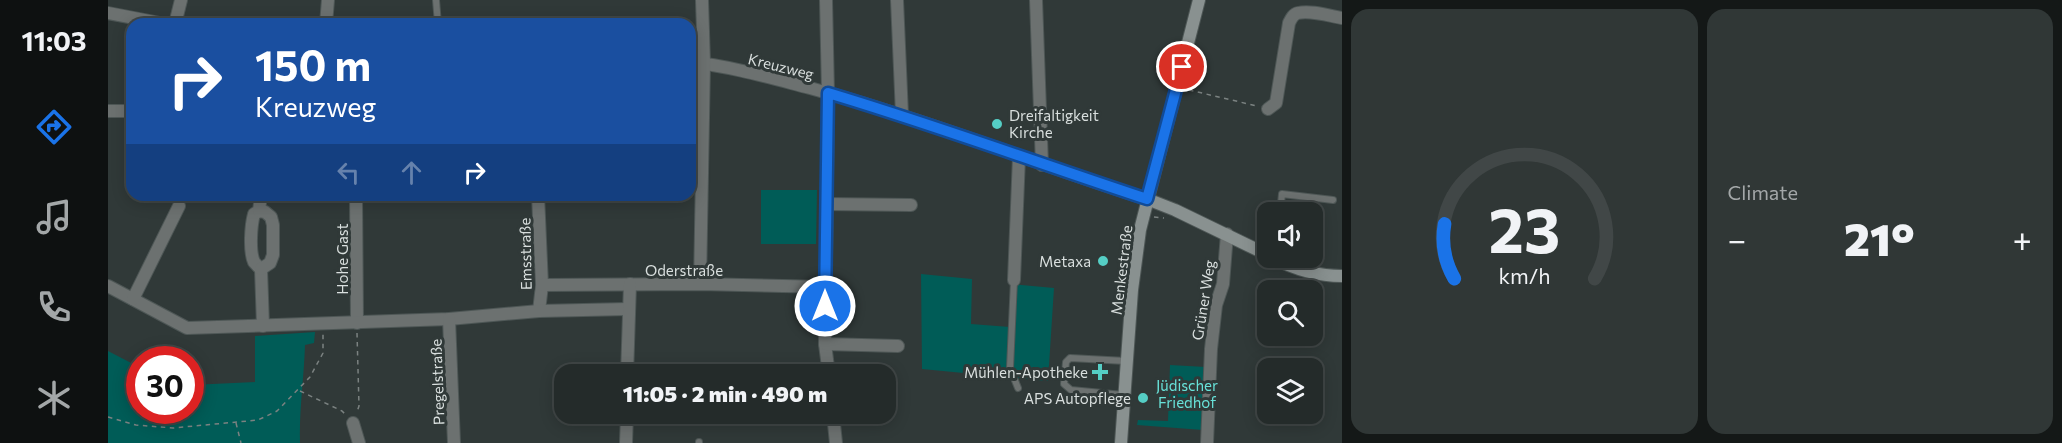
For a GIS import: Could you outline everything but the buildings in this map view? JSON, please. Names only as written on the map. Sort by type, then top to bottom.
[{"type":"street","points":[[176,18],[181,0]]},
{"type":"street","points":[[326,18],[328,0]]},
{"type":"street","points":[[696,178],[704,63],[702,0]]},
{"type":"street","points":[[826,0],[828,93],[825,344],[828,364]]},
{"type":"street","points":[[897,0],[902,115]]},
{"type":"street","points":[[1036,0],[1042,165]]},
{"type":"street","name":"Menkestraße","points":[[1121,443],[1132,290],[1140,230],[1199,0]]},
{"type":"street","points":[[108,13],[134,18]]},
{"type":"street","points":[[1268,109],[1276,103],[1288,23],[1293,16],[1298,13],[1310,13],[1342,18]]},
{"type":"street","name":"Kreuzweg","points":[[696,62],[828,93],[902,115],[1042,165],[1147,199],[1257,250]]},
{"type":"street","points":[[108,111],[126,111]]},
{"type":"street","points":[[1014,280],[1019,157]]},
{"type":"street","points":[[259,211],[260,201]]},
{"type":"street","name":"Hohe Gast","points":[[356,201],[357,323]]},
{"type":"street","name":"Emsstraße","points":[[538,201],[542,285],[539,311]]},
{"type":"street","points":[[695,201],[700,284]]},
{"type":"street","points":[[826,204],[910,205]]},
{"type":"street","points":[[133,299],[179,206]]},
{"type":"street","points":[[261,269],[270,262],[273,255],[273,225],[271,217],[259,211],[254,214],[252,223],[252,252],[254,262],[261,269],[263,326]]},
{"type":"street","name":"Grüner Weg","points":[[1207,443],[1210,349],[1216,305],[1222,284],[1227,234]]},
{"type":"street","name":"Kreuzweg","points":[[1302,268],[1325,276],[1342,276]]},
{"type":"street","points":[[627,364],[630,284]]},
{"type":"street","name":"Oderstraße","points":[[542,285],[700,284],[825,287]]},
{"type":"street","points":[[108,286],[187,328],[357,323],[449,319],[539,311],[628,309]]},
{"type":"street","name":"Pregelstraße","points":[[449,319],[454,443]]},
{"type":"street","points":[[825,344],[898,346]]},
{"type":"street","points":[[353,423],[359,443]]},
{"type":"street","points":[[626,443],[627,424]]},
{"type":"street","points":[[834,424],[836,443]]},
{"type":"lane","points":[[436,0],[438,18]]},
{"type":"lane","points":[[1281,202],[1282,194],[1333,200]]},
{"type":"lane","points":[[1014,280],[1010,368],[1018,388]]},
{"type":"lane","points":[[1124,395],[1071,390],[1064,384],[1066,362],[1070,358],[1126,361]]},
{"type":"path","points":[[1176,88],[1268,109]]},
{"type":"path","points":[[299,390],[342,411],[353,423],[360,406],[357,323]]},
{"type":"path","points":[[108,417],[136,425],[173,428],[258,420],[277,411],[310,376],[323,353],[322,324]]},
{"type":"path","points":[[235,422],[241,443]]},
{"type":"green space","points":[[761,190],[817,190],[816,244],[761,244]]},
{"type":"green space","points":[[921,274],[972,279],[971,324],[1010,327],[1012,284],[1054,288],[1048,381],[922,369]]},
{"type":"green space","points":[[315,332],[314,343],[305,345],[300,443],[108,443],[108,351],[126,360],[126,424],[204,424],[204,384],[255,382],[255,336]]},
{"type":"green space","name":"Jüdischer Friedhof","points":[[1170,365],[1206,367],[1203,430],[1137,425],[1138,420],[1168,421]]},
{"type":"place","name":"Dreifaltigkeit Kirche","points":[[997,124]]},
{"type":"place","name":"Metaxa","points":[[1103,261]]},
{"type":"place","name":"Mühlen-Apotheke","points":[[1100,372]]},
{"type":"place","name":"APS Autopflege","points":[[1143,398]]},
{"type":"route","points":[[825,306],[828,93],[902,115],[1042,165],[1147,199],[1182,67]]}]
